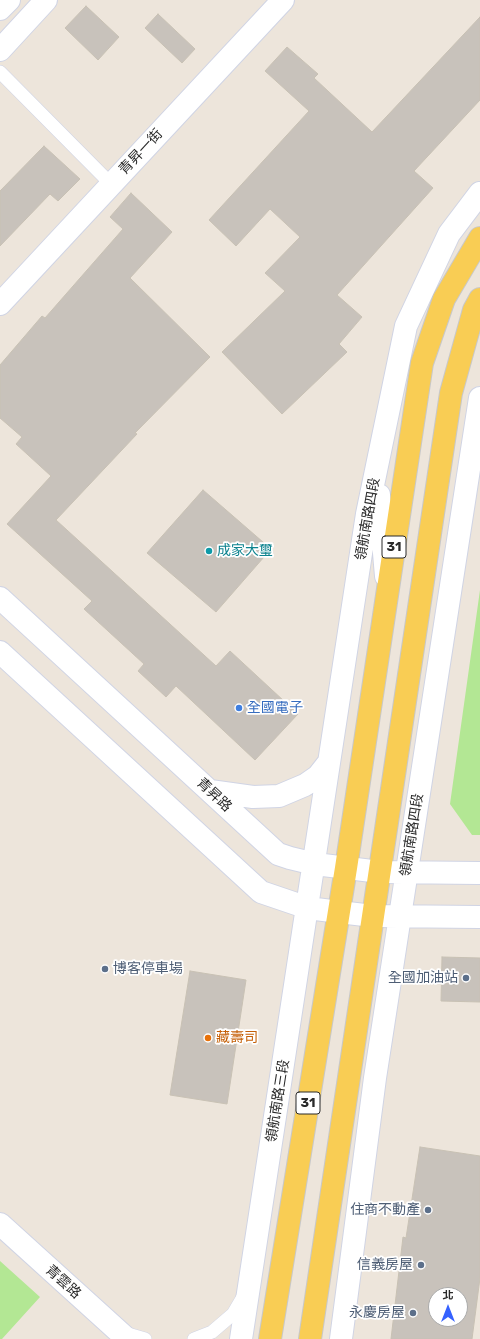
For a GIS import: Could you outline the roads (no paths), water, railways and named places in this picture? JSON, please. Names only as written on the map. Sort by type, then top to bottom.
[{"type":"main road","name":"領航南路四段","points":[[346,868],[422,363],[444,299],[480,238]]},
{"type":"main road","name":"領航南路四段","points":[[380,872],[451,393],[474,310],[480,299]]},
{"type":"main road","name":"31","points":[[270,1339],[346,868]]},
{"type":"main road","name":"31","points":[[310,1339],[380,872]]},
{"type":"street","points":[[0,9],[9,0]]},
{"type":"street","points":[[0,50],[46,0]]},
{"type":"street","name":"青昇一街","points":[[0,304],[283,0]]},
{"type":"street","name":"領航南路四段","points":[[315,864],[367,514],[406,326],[449,234],[480,193]]},
{"type":"street","name":"領航南路四段","points":[[400,917],[480,398]]},
{"type":"street","points":[[377,467],[387,595]]},
{"type":"street","name":"青昇路","points":[[0,598],[72,666],[278,854],[315,864],[380,872],[480,873]]},
{"type":"street","points":[[0,652],[261,892],[308,908],[373,916],[480,917]]},
{"type":"street","points":[[210,791],[253,796],[279,796],[305,785],[318,776],[329,762]]},
{"type":"street","name":"領航南路三段","points":[[241,1339],[315,864]]},
{"type":"street","points":[[341,1339],[375,1078],[400,917]]},
{"type":"street","name":"青雲路","points":[[0,1224],[123,1335]]},
{"type":"lane","points":[[0,72],[111,184]]},
{"type":"lane","points":[[194,1339],[212,1332],[233,1314],[250,1285]]},
{"type":"lane","points":[[123,1335],[145,1339]]},
{"type":"place","name":"成家大璽","points":[[209,551]]},
{"type":"place","name":"全國電子","points":[[239,708]]},
{"type":"place","name":"博客停車場","points":[[105,969]]},
{"type":"place","name":"全國加油站","points":[[466,978]]},
{"type":"place","name":"藏壽司","points":[[208,1038]]},
{"type":"place","name":"住商不動產","points":[[428,1210]]},
{"type":"place","name":"信義房屋","points":[[421,1265]]},
{"type":"place","name":"永慶房屋","points":[[413,1313]]}]
